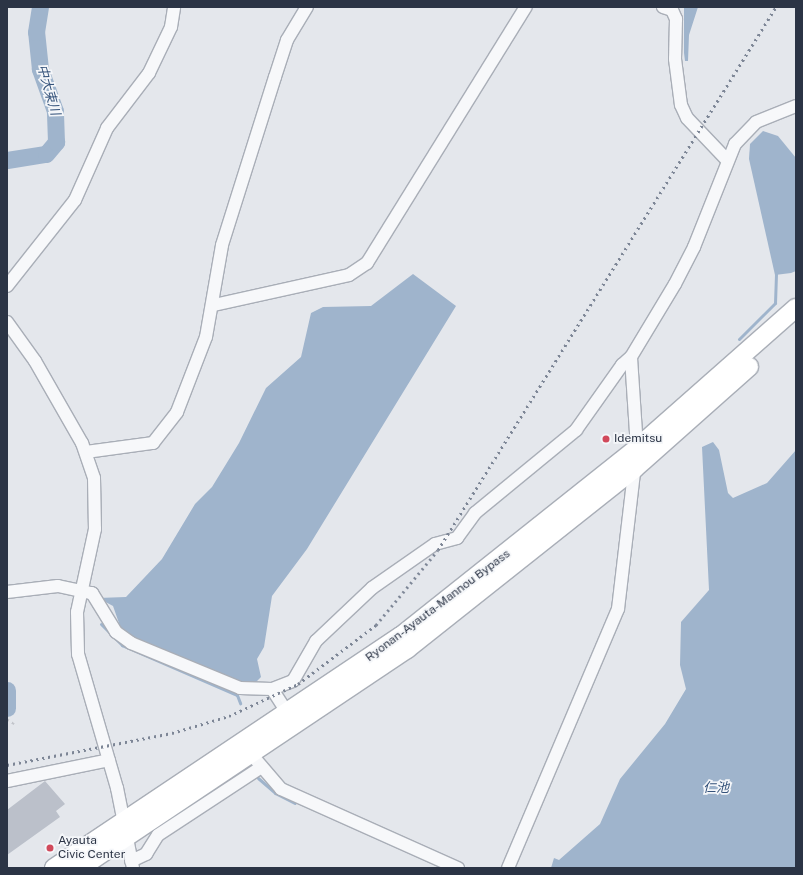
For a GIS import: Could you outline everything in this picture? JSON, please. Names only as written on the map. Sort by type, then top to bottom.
[{"type":"highway","name":"Ryonan-Ayauta-Mannou Bypass","points":[[80,868],[125,829],[407,631],[637,448],[796,308]]},
{"type":"highway","name":"Ryonan-Ayauta-Mannou Bypass","points":[[54,868],[125,829],[256,761],[407,649],[634,469],[796,323]]},
{"type":"street","points":[[7,286],[75,200],[107,128],[149,73],[171,27],[174,7]]},
{"type":"street","points":[[86,452],[153,443],[159,439],[177,412],[188,384],[214,305],[222,245],[287,40],[307,7]]},
{"type":"street","points":[[214,305],[349,275],[367,263],[526,7]]},
{"type":"street","points":[[663,7],[672,10],[676,19],[675,59],[681,105],[687,118],[727,160]]},
{"type":"street","points":[[7,592],[44,586],[92,593],[116,632],[131,643],[233,686],[272,689],[293,681],[316,641],[372,588],[435,544],[457,538],[475,513],[564,441],[622,364],[631,358],[694,247],[727,160],[744,131],[756,122],[796,106]]},
{"type":"street","points":[[7,322],[35,361],[86,452],[94,478],[96,510],[80,591],[78,654],[109,760],[132,866],[146,854],[158,835],[256,761],[281,789],[458,868]]},
{"type":"street","points":[[508,868],[618,609],[637,448],[631,358]]},
{"type":"street","points":[[272,689],[288,714]]},
{"type":"street","points":[[7,781],[109,760]]},
{"type":"path","points":[[8,720],[14,724]]},
{"type":"water","points":[[684,7],[698,7],[689,35],[688,61],[685,61],[684,53]]},
{"type":"water","points":[[763,131],[778,136],[796,158],[796,271],[791,273],[775,275],[749,159],[750,144]]},
{"type":"water","points":[[413,274],[456,306],[307,549],[272,596],[264,647],[257,659],[261,677],[254,684],[233,681],[129,635],[120,626],[113,606],[98,598],[126,597],[162,559],[195,504],[212,487],[239,443],[266,388],[301,357],[311,313],[323,307],[371,306]]},
{"type":"water","name":"仁池","points":[[713,442],[719,450],[728,493],[733,498],[767,483],[796,450],[796,868],[551,868],[554,858],[559,860],[600,824],[620,779],[665,724],[686,689],[680,665],[681,622],[709,590],[702,447]]},
{"type":"building","points":[[45,781],[65,804],[56,811],[60,817],[7,855],[7,810]]},
{"type":"waterway","name":"中大束川","points":[[7,160],[46,154],[56,142],[55,111],[40,69],[36,32],[40,7]]},
{"type":"waterway","points":[[739,339],[775,303],[776,272]]},
{"type":"waterway","points":[[101,624],[122,645],[237,695],[240,703]]},
{"type":"waterway","name":"中大束川","points":[[7,690],[7,708]]},
{"type":"waterway","points":[[258,778],[275,793],[295,803]]},
{"type":"railway","points":[[7,765],[172,733],[229,716],[298,684],[376,625],[438,550],[776,7]]},
{"type":"place","name":"Idemitsu","points":[[606,439]]},
{"type":"place","name":"Ayauta Civic Center","points":[[50,848]]}]
